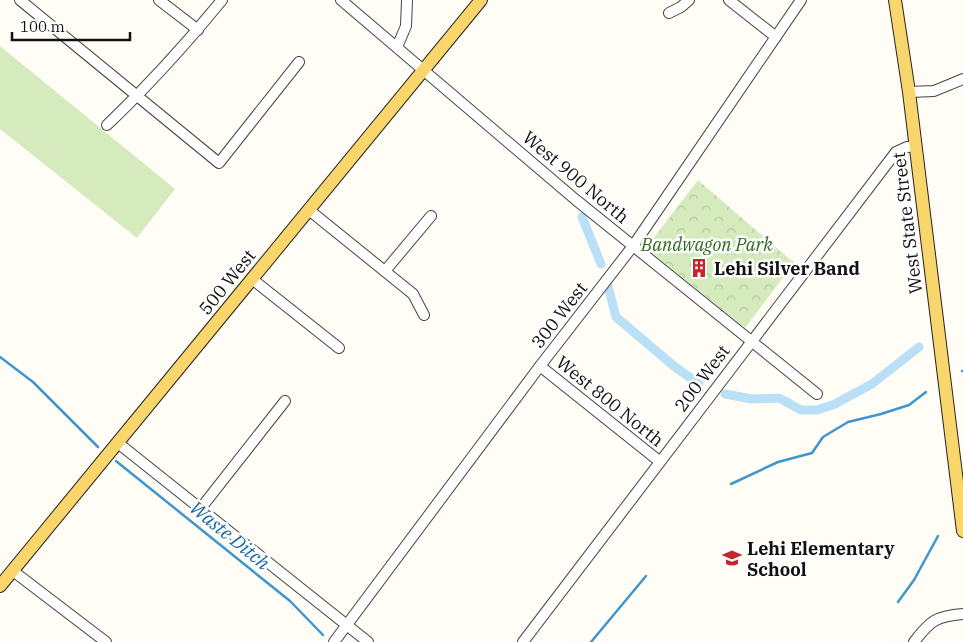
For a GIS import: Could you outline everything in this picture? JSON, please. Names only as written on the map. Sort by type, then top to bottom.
[{"type":"main road","name":"500 West","points":[[0,586],[481,0]]},
{"type":"main road","name":"West State Street","points":[[895,0],[910,92],[963,531]]},
{"type":"street","points":[[159,0],[198,30]]},
{"type":"street","points":[[107,125],[138,95],[198,30],[222,0]]},
{"type":"street","name":"West 900 North","points":[[341,0],[553,181],[817,394]]},
{"type":"street","points":[[398,47],[406,26],[407,0]]},
{"type":"street","points":[[669,13],[682,8],[689,0]]},
{"type":"street","points":[[729,0],[776,37]]},
{"type":"street","name":"300 West","points":[[334,642],[540,366],[633,246],[801,0]]},
{"type":"street","points":[[23,1],[219,163],[299,62]]},
{"type":"street","points":[[910,92],[934,91],[963,79]]},
{"type":"street","name":"200 West","points":[[523,642],[896,152],[907,147],[916,146]]},
{"type":"street","points":[[309,210],[413,294],[424,315]]},
{"type":"street","points":[[385,270],[431,216]]},
{"type":"street","points":[[252,279],[339,348]]},
{"type":"street","name":"West 800 North","points":[[540,366],[659,461]]},
{"type":"street","points":[[201,508],[284,402]]},
{"type":"street","points":[[118,442],[368,642]]},
{"type":"street","points":[[13,571],[106,642]]},
{"type":"street","points":[[914,642],[934,620],[944,616],[963,614]]},
{"type":"green space","points":[[0,46],[175,189],[137,238],[0,129]]},
{"type":"green space","name":"Bandwagon Park","points":[[698,180],[794,263],[745,328],[646,248]]},
{"type":"waterway","points":[[582,217],[601,264]]},
{"type":"waterway","points":[[608,286],[616,317],[675,367],[699,384]]},
{"type":"waterway","points":[[725,394],[752,399],[779,398],[801,410],[817,410],[835,404],[872,384],[919,347]]},
{"type":"waterway","name":"Waste Ditch","points":[[0,357],[33,382],[98,447]]},
{"type":"waterway","name":"Waste Ditch","points":[[731,484],[778,462],[812,453],[823,437],[848,422],[909,405],[926,392]]},
{"type":"waterway","name":"Waste Ditch","points":[[116,461],[290,601],[323,635]]},
{"type":"waterway","points":[[898,602],[914,580],[938,536]]},
{"type":"waterway","name":"Waste Ditch","points":[[591,642],[646,576]]},
{"type":"place","name":"Lehi Silver Band","points":[[699,268]]},
{"type":"place","name":"Lehi Elementary School","points":[[732,558]]}]
